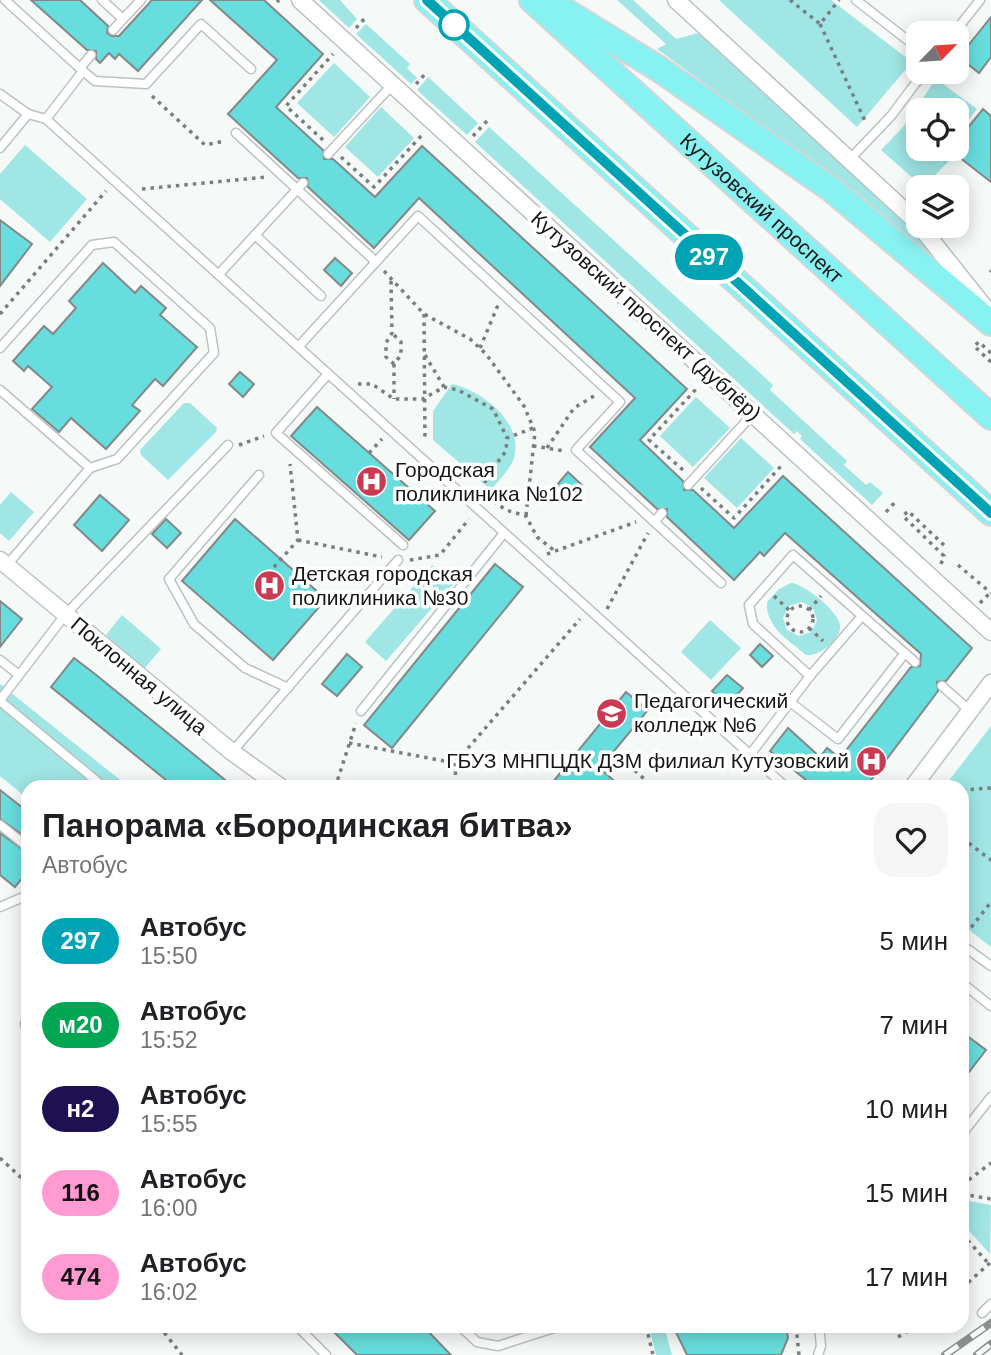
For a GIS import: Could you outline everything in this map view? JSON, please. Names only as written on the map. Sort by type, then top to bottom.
[{"type":"main road","points":[[427,0],[987,510]]},
{"type":"main road","name":"Кутузовский проспект","points":[[531,0],[991,417]]},
{"type":"main road","points":[[547,0],[659,69],[831,189],[991,323]]},
{"type":"street","name":"Кутузовский проспект (дублёр)","points":[[300,0],[991,632]]},
{"type":"street","points":[[676,0],[906,212]]},
{"type":"street","points":[[930,238],[991,315]]},
{"type":"street","name":"Поклонная улица","points":[[3,562],[232,752],[271,780]]},
{"type":"street","points":[[918,780],[991,683]]},
{"type":"lane","points":[[5,0],[95,81],[146,84],[201,24],[251,69]]},
{"type":"lane","points":[[102,0],[123,19]]},
{"type":"lane","points":[[113,30],[141,0]]},
{"type":"lane","points":[[856,0],[906,38]]},
{"type":"lane","points":[[963,21],[980,0]]},
{"type":"lane","points":[[46,119],[91,55]]},
{"type":"lane","points":[[850,159],[914,84]]},
{"type":"lane","points":[[328,155],[393,85]]},
{"type":"lane","points":[[0,94],[28,114],[46,119],[778,780]]},
{"type":"lane","points":[[0,148],[28,114]]},
{"type":"lane","points":[[236,133],[282,176],[300,186],[376,262]]},
{"type":"lane","points":[[219,274],[300,186]]},
{"type":"lane","points":[[299,346],[418,216],[620,402],[576,450],[721,583]]},
{"type":"lane","points":[[255,236],[321,296]]},
{"type":"lane","points":[[0,348],[92,245],[114,242],[210,328],[214,353],[117,459],[90,468],[3,562]]},
{"type":"lane","points":[[328,373],[276,433],[403,545]]},
{"type":"lane","points":[[0,390],[90,468]]},
{"type":"lane","points":[[688,485],[753,414]]},
{"type":"lane","points":[[95,780],[0,701],[65,615],[228,445]]},
{"type":"lane","points":[[258,475],[169,579],[194,624],[245,668],[288,688]]},
{"type":"lane","points":[[652,520],[662,513]]},
{"type":"lane","points":[[361,711],[504,533]]},
{"type":"lane","points":[[810,676],[753,624],[749,605],[793,555],[915,662]]},
{"type":"lane","points":[[232,752],[398,560]]},
{"type":"lane","points":[[749,756],[810,676],[862,616]]},
{"type":"lane","points":[[790,702],[838,740],[905,653]]},
{"type":"lane","points":[[0,660],[19,675]]},
{"type":"lane","points":[[942,686],[970,710]]},
{"type":"lane","points":[[0,825],[21,842]]},
{"type":"lane","points":[[0,907],[21,898]]},
{"type":"lane","points":[[969,950],[991,966]]},
{"type":"lane","points":[[969,989],[991,1006]]},
{"type":"lane","points":[[969,1126],[991,1097]]},
{"type":"lane","points":[[982,1313],[991,1304]]},
{"type":"lane","points":[[304,1333],[326,1355]]},
{"type":"lane","points":[[467,1333],[477,1342],[498,1346],[538,1333]]},
{"type":"lane","points":[[818,1355],[821,1346],[820,1333]]},
{"type":"path","points":[[790,0],[820,24],[867,125]]},
{"type":"path","points":[[820,24],[839,0]]},
{"type":"path","points":[[352,32],[366,17]]},
{"type":"path","points":[[412,88],[426,73]]},
{"type":"path","points":[[146,84],[152,96],[205,145],[224,142],[236,133]]},
{"type":"path","points":[[126,190],[282,176]]},
{"type":"path","points":[[0,314],[115,181]]},
{"type":"path","points":[[376,262],[424,314],[470,339],[505,375],[524,406],[535,432],[526,516],[537,537],[555,551]]},
{"type":"path","points":[[391,278],[392,332],[386,343],[386,357],[394,363]]},
{"type":"path","points":[[480,348],[503,295]]},
{"type":"path","points":[[424,314],[423,439],[432,447]]},
{"type":"path","points":[[392,332],[401,342],[401,355],[394,363],[394,398]]},
{"type":"path","points":[[991,353],[979,342],[974,346],[991,362]]},
{"type":"path","points":[[424,353],[444,387]]},
{"type":"path","points":[[339,383],[372,384],[394,398],[423,398],[444,387],[469,394],[493,409],[507,438],[506,451],[485,479],[487,497]]},
{"type":"path","points":[[547,448],[574,408],[606,389]]},
{"type":"path","points":[[507,438],[533,428]]},
{"type":"path","points":[[369,453],[390,430]]},
{"type":"path","points":[[228,445],[245,445],[276,433]]},
{"type":"path","points":[[533,446],[581,454]]},
{"type":"path","points":[[274,567],[298,540],[289,455]]},
{"type":"path","points":[[478,489],[506,510],[526,516]]},
{"type":"path","points":[[944,555],[903,516],[908,511],[946,547]]},
{"type":"path","points":[[532,559],[652,520]]},
{"type":"path","points":[[600,621],[652,520]]},
{"type":"path","points":[[958,565],[991,593]]},
{"type":"path","points":[[764,588],[790,611]]},
{"type":"path","points":[[796,607],[807,608],[813,618],[809,628],[804,631],[793,630],[787,620],[790,611],[796,607]]},
{"type":"path","points":[[457,780],[456,763],[588,610]]},
{"type":"path","points":[[809,628],[833,649]]},
{"type":"path","points":[[337,780],[361,711]]},
{"type":"path","points":[[349,743],[456,763]]},
{"type":"path","points":[[628,765],[646,780]]},
{"type":"path","points":[[969,790],[991,788]]},
{"type":"path","points":[[969,843],[991,860]]},
{"type":"path","points":[[969,929],[991,902]]},
{"type":"path","points":[[0,1158],[21,1178]]},
{"type":"path","points":[[969,1180],[991,1164]]},
{"type":"path","points":[[969,1195],[991,1199]]},
{"type":"path","points":[[969,1241],[990,1263],[969,1282]]},
{"type":"path","points":[[165,1333],[182,1355]]},
{"type":"path","points":[[648,1333],[653,1355]]},
{"type":"path","points":[[797,1333],[799,1355]]},
{"type":"path","points":[[898,1337],[905,1333]]},
{"type":"shaded area","points":[[319,0],[340,0],[357,19],[349,28]]},
{"type":"shaded area","points":[[617,0],[633,0],[676,39],[698,33],[906,223],[906,238],[919,238],[933,256],[927,258],[840,183],[657,49],[666,44]]},
{"type":"shaded area","points":[[719,0],[831,0],[906,57],[906,69],[857,127]]},
{"type":"shaded area","points":[[366,24],[410,64],[407,68],[417,78],[411,84],[356,34]]},
{"type":"shaded area","points":[[334,63],[370,97],[334,137],[297,103]]},
{"type":"shaded area","points":[[428,77],[478,123],[467,135],[417,90]]},
{"type":"shaded area","points":[[933,84],[943,84],[962,98],[923,98]]},
{"type":"shaded area","points":[[969,103],[977,109],[969,119]]},
{"type":"shaded area","points":[[381,107],[414,138],[378,177],[345,147]]},
{"type":"shaded area","points":[[906,123],[906,161],[949,161],[935,175],[909,175],[881,150]]},
{"type":"shaded area","points":[[489,127],[773,385],[770,390],[847,461],[844,465],[866,485],[870,482],[883,493],[872,505],[800,439],[802,436],[797,431],[794,434],[475,142]]},
{"type":"shaded area","points":[[25,145],[87,199],[50,242],[0,199],[0,174]]},
{"type":"shaded area","points":[[452,384],[476,393],[487,401],[498,410],[513,432],[514,458],[491,490],[433,440],[433,411]]},
{"type":"shaded area","points":[[696,397],[730,428],[693,467],[660,436]]},
{"type":"shaded area","points":[[184,403],[190,403],[217,428],[168,480],[141,455],[140,450]]},
{"type":"shaded area","points":[[741,438],[774,468],[737,508],[704,478]]},
{"type":"shaded area","points":[[11,492],[34,512],[9,541],[0,533],[0,505]]},
{"type":"shaded area","points":[[432,565],[453,584],[386,661],[365,642]]},
{"type":"shaded area","points":[[791,583],[796,584],[819,599],[833,613],[838,619],[840,630],[829,646],[817,653],[806,655],[780,633],[767,611],[767,602],[779,589]],"holes":[[[802,602],[813,608],[817,621],[811,632],[799,636],[787,630],[783,618],[789,606]]]},
{"type":"shaded area","points":[[122,615],[161,649],[144,669],[106,635]]},
{"type":"shaded area","points":[[710,620],[741,648],[711,680],[681,652]]},
{"type":"shaded area","points":[[0,684],[120,780],[21,780],[21,793],[0,776]]},
{"type":"shaded area","points":[[991,726],[991,947],[969,930],[969,780],[949,780]]},
{"type":"shaded area","points":[[969,1201],[991,1205],[990,1254],[969,1231]]},
{"type":"shaded area","points":[[650,1333],[666,1333],[672,1355],[656,1355]]},
{"type":"building","points":[[31,0],[80,0],[108,26],[107,33],[119,36],[152,0],[202,0],[138,71],[119,54],[115,59],[109,53],[100,63],[96,59],[96,51],[87,50]]},
{"type":"building","points":[[210,0],[264,0],[323,54],[276,107],[323,150],[324,159],[333,159],[375,197],[422,146],[687,389],[640,440],[683,481],[684,490],[693,490],[734,528],[783,476],[972,648],[946,681],[937,682],[938,691],[871,780],[806,780],[770,751],[788,728],[820,757],[827,748],[840,758],[911,667],[920,666],[921,654],[785,533],[764,556],[760,552],[734,580],[667,517],[667,509],[657,509],[590,447],[635,398],[419,198],[374,248],[308,187],[307,178],[298,178],[228,114],[277,60]]},
{"type":"building","points":[[991,17],[991,57],[979,73],[970,66],[970,43]]},
{"type":"building","points":[[983,109],[991,116],[991,182],[964,161],[969,161],[969,126]]},
{"type":"building","points":[[0,220],[32,244],[0,286]]},
{"type":"building","points":[[335,258],[352,273],[341,286],[324,270]]},
{"type":"building","points":[[103,263],[135,293],[141,286],[166,308],[160,315],[197,347],[163,386],[155,379],[132,405],[140,411],[106,449],[71,418],[59,432],[32,409],[52,387],[28,366],[24,371],[13,361],[44,326],[53,334],[76,308],[69,301]]},
{"type":"building","points":[[240,372],[254,384],[243,397],[229,384]]},
{"type":"building","name":"Городская поликлиника №102","points":[[317,407],[435,511],[409,540],[291,436]]},
{"type":"building","points":[[568,472],[582,485],[571,497],[557,485]]},
{"type":"building","points":[[100,495],[129,520],[102,551],[74,525]]},
{"type":"building","points":[[166,519],[181,533],[167,548],[152,534]]},
{"type":"building","points":[[235,519],[326,599],[273,660],[182,581]]},
{"type":"building","points":[[495,564],[523,587],[392,748],[364,725]]},
{"type":"building","points":[[0,601],[22,619],[0,647]]},
{"type":"building","points":[[760,644],[773,656],[762,667],[750,655]]},
{"type":"building","points":[[347,654],[362,667],[337,696],[322,684]]},
{"type":"building","points":[[74,658],[225,780],[166,780],[51,687]]},
{"type":"building","points":[[727,675],[743,688],[728,705],[712,691]]},
{"type":"building","points":[[626,692],[648,710],[605,762],[607,764],[602,770],[613,780],[554,780]]},
{"type":"building","points":[[0,790],[21,806],[21,834],[0,819]]},
{"type":"building","points":[[0,833],[21,848],[21,880],[15,887],[0,875]]},
{"type":"building","points":[[969,1037],[986,1050],[969,1072]]},
{"type":"building","points":[[335,1333],[430,1333],[451,1355],[357,1355]]},
{"type":"building","points":[[676,1333],[787,1333],[788,1338],[781,1355],[687,1355]]},
{"type":"railway","points":[[945,1355],[991,1323]]},
{"type":"railway","points":[[977,1355],[991,1344]]},
{"type":"bus line","name":"297","points":[[427,0],[991,513]]},
{"type":"place","name":"Городская поликлиника №102","points":[[372,482]]},
{"type":"place","name":"Детская городская поликлиника №30","points":[[269,586]]},
{"type":"place","name":"Педагогический колледж №6","points":[[611,713]]},
{"type":"place","name":"ГБУЗ МНПЦДК ДЗМ филиал Кутузовский","points":[[872,761]]}]
